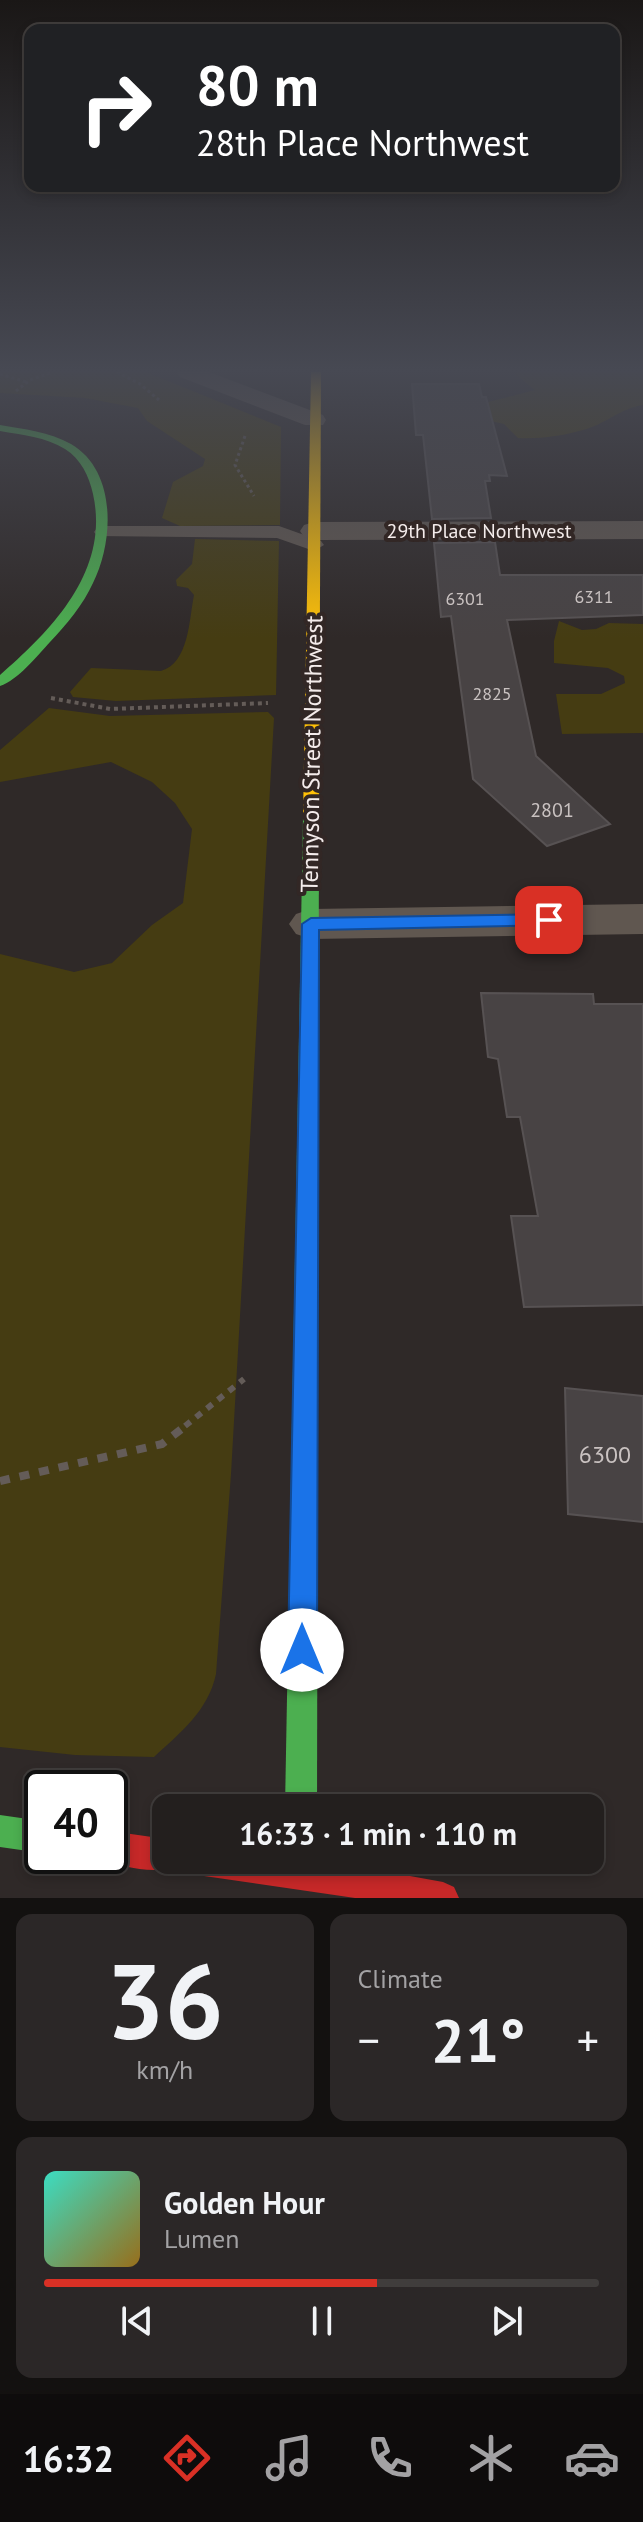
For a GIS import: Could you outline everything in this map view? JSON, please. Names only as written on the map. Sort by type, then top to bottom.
[{"type":"street","points":[[0,682],[31,657],[69,615],[90,581],[104,532],[103,508],[92,468],[86,461]]},
{"type":"street","name":"Tennyson Street Northwest","points":[[301,1794],[314,461]]},
{"type":"street","name":"29th Place Northwest","points":[[314,538],[643,530]]},
{"type":"street","points":[[311,924],[643,919]]},
{"type":"street","points":[[0,1831],[24,1834]]},
{"type":"street","points":[[128,1850],[152,1853]]},
{"type":"street","points":[[376,1874],[443,1898]]},
{"type":"lane","points":[[104,532],[279,532],[314,538]]},
{"type":"path","points":[[234,461],[234,469],[250,489],[260,510],[260,532]]},
{"type":"path","points":[[47,697],[110,709],[313,701]]},
{"type":"path","points":[[0,1481],[162,1444],[244,1379]]},
{"type":"shaded area","points":[[205,461],[281,461],[280,525],[180,526],[162,518],[173,482],[203,466]]},
{"type":"shaded area","points":[[195,539],[279,541],[276,695],[116,701],[73,697],[70,692],[91,668],[161,671],[177,659],[186,639],[194,595],[188,588],[177,586],[176,580],[192,564]]},
{"type":"shaded area","points":[[559,621],[582,630],[596,629],[609,623],[643,624],[643,733],[562,734],[556,694],[601,694],[625,683],[624,676],[608,668],[554,663],[554,641]]},
{"type":"shaded area","points":[[49,708],[110,716],[268,712],[274,718],[231,1474],[216,1674],[200,1710],[154,1757],[75,1755],[0,1747],[0,954],[74,972],[112,963],[152,925],[183,903],[192,829],[175,803],[152,782],[111,762],[0,782],[0,750]]},
{"type":"building","points":[[426,461],[503,461],[507,476],[489,475],[490,481],[485,481],[491,518],[432,519]]},
{"type":"building","points":[[495,542],[500,575],[643,575],[643,615],[507,620],[536,756],[610,824],[547,846],[473,779],[451,616],[441,617],[434,543]]},
{"type":"building","points":[[481,993],[593,994],[594,1004],[643,1004],[643,1305],[524,1307],[511,1216],[538,1216],[520,1117],[507,1117],[498,1059],[488,1057]]},
{"type":"building","points":[[565,1388],[643,1396],[643,1522],[568,1514]]},
{"type":"traffic: fast","points":[[0,682],[58,626],[74,605],[97,558],[102,532],[101,504],[96,483],[84,461]]},
{"type":"traffic: fast","points":[[301,1794],[311,817]]},
{"type":"traffic: fast","points":[[0,1831],[24,1834]]},
{"type":"traffic: slow","points":[[311,817],[315,461]]},
{"type":"traffic: jam","points":[[128,1850],[152,1853]]},
{"type":"traffic: jam","points":[[311,1874],[443,1898]]},
{"type":"route","points":[[302,1650],[311,924],[549,920]]}]
